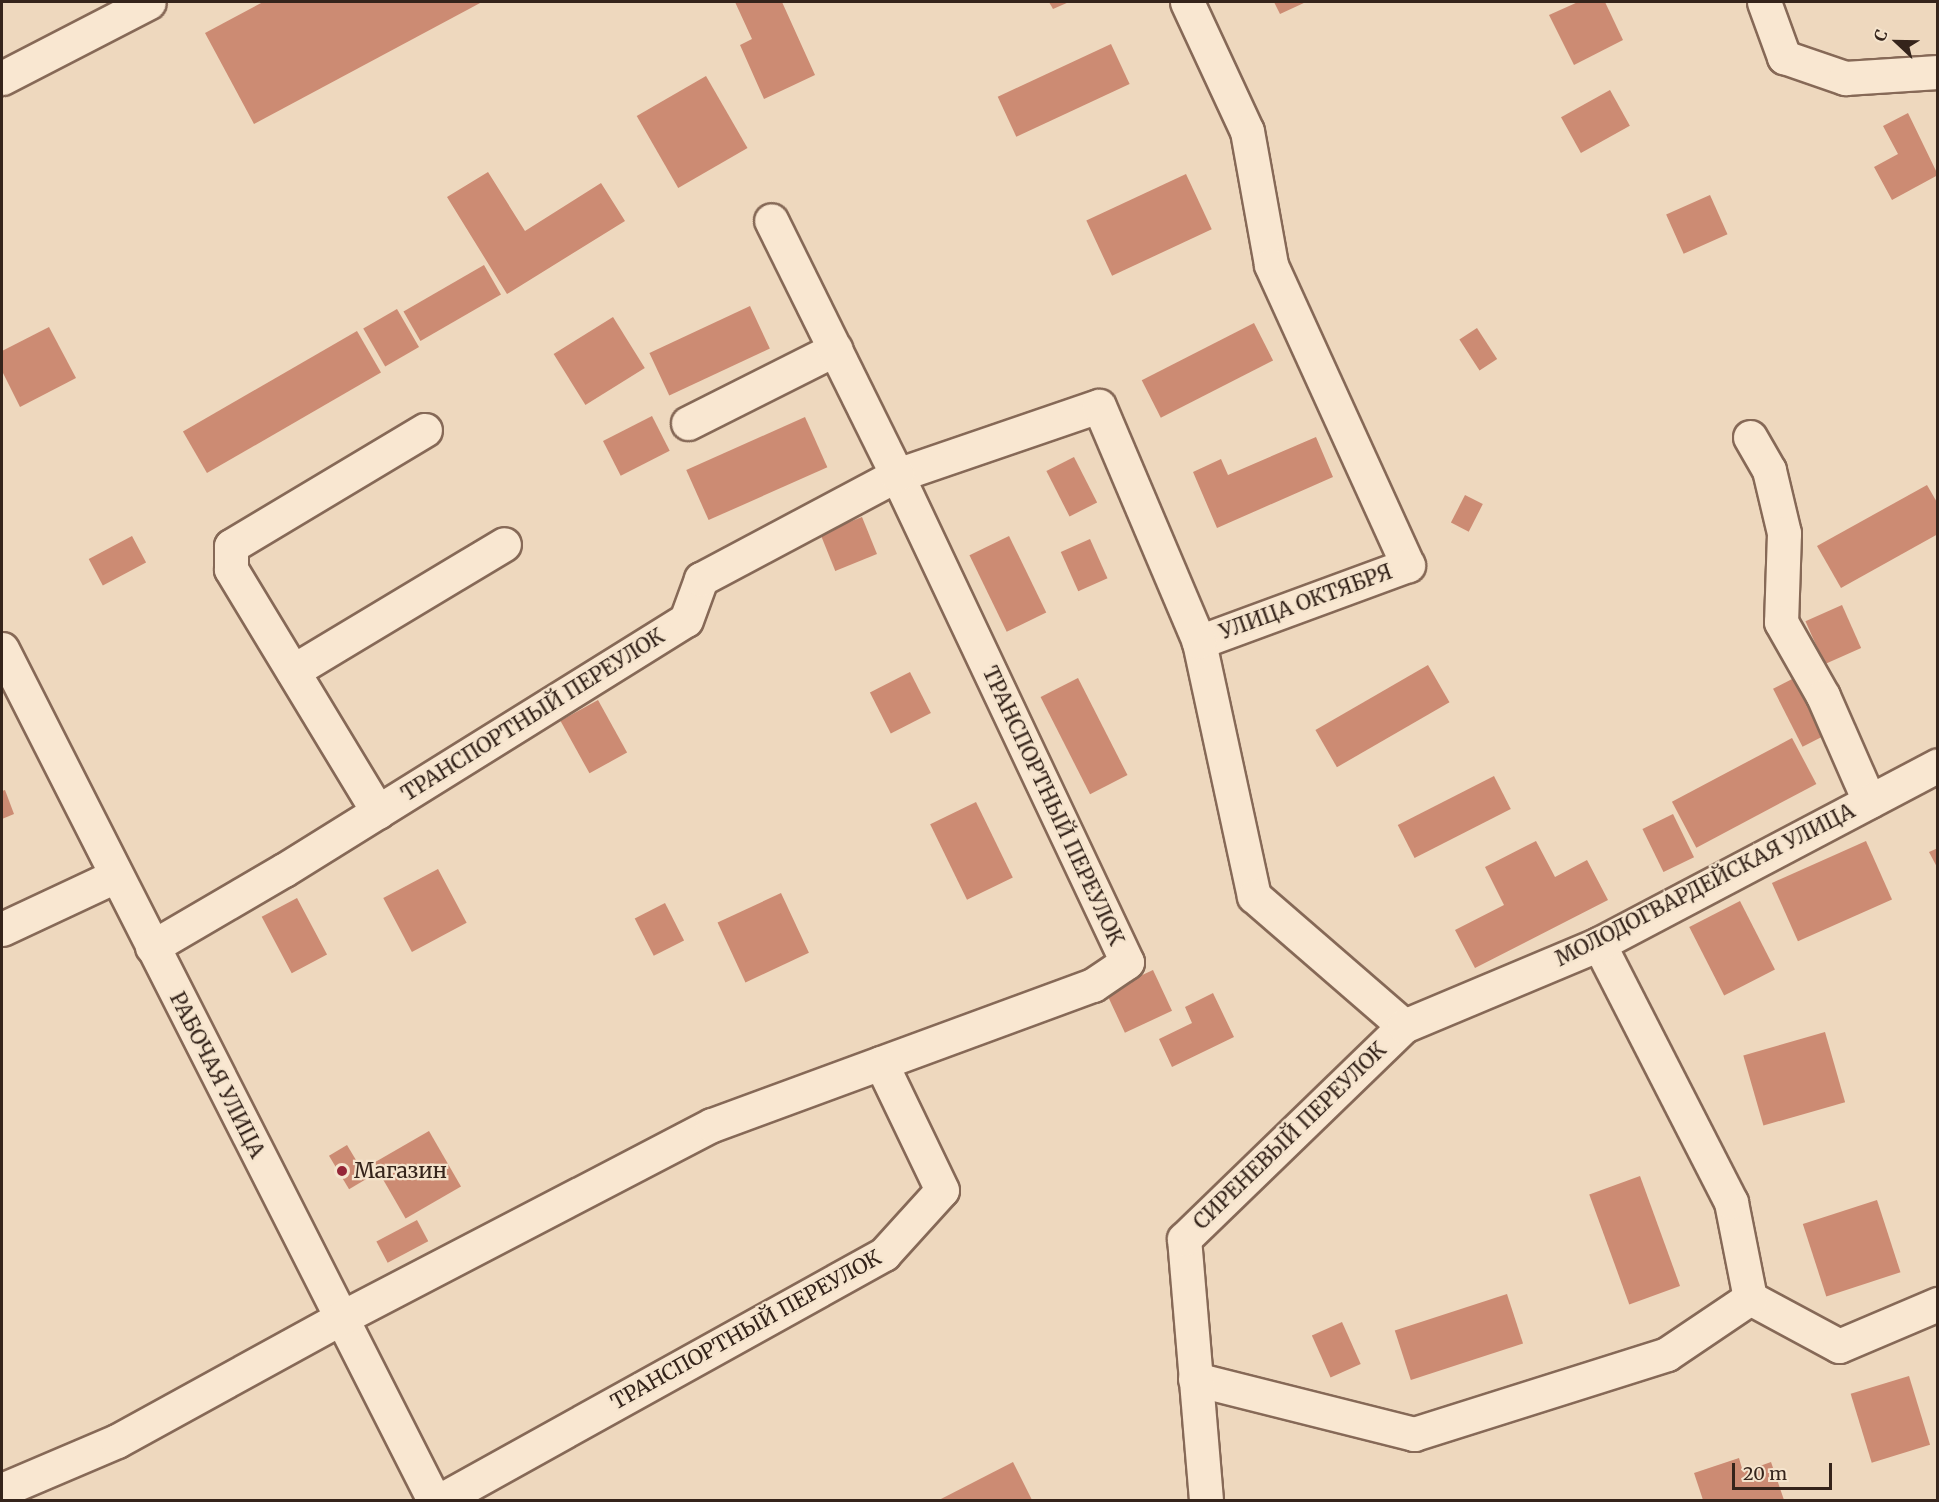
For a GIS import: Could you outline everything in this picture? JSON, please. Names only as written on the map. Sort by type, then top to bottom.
[{"type":"street","points":[[2,78],[149,2]]},
{"type":"street","name":"УЛИЦА ОКТЯБРЯ","points":[[1186,2],[1247,131],[1271,265],[1408,565],[1198,642],[1254,896],[1404,1026]]},
{"type":"street","points":[[1764,2],[1784,57],[1845,78],[1938,72]]},
{"type":"street","points":[[771,220],[897,475]]},
{"type":"street","points":[[688,423],[835,349]]},
{"type":"street","name":"ТРАНСПОРТНЫЙ ПЕРЕУЛОК","points":[[152,947],[378,812],[686,620],[701,579],[897,475],[1099,406],[1198,642]]},
{"type":"street","points":[[378,812],[231,569],[231,546],[425,430]]},
{"type":"street","points":[[1750,437],[1769,470],[1784,533],[1781,622],[1823,696],[1869,801]]},
{"type":"street","name":"ТРАНСПОРТНЫЙ ПЕРЕУЛОК","points":[[2,1490],[117,1441],[341,1318],[712,1125],[1093,985],[1127,962],[897,475]]},
{"type":"street","points":[[293,671],[504,544]]},
{"type":"street","name":"РАБОЧАЯ УЛИЦА","points":[[2,649],[115,876],[434,1500]]},
{"type":"street","name":"МОЛОДОГВАРДЕЙСКАЯ УЛИЦА","points":[[1404,1026],[1599,944],[1938,765]]},
{"type":"street","points":[[2,929],[115,876]]},
{"type":"street","points":[[1599,944],[1731,1202],[1750,1298]]},
{"type":"street","name":"СИРЕНЕВЫЙ ПЕРЕУЛОК","points":[[1206,1500],[1184,1239],[1404,1026]]},
{"type":"street","name":"ТРАНСПОРТНЫЙ ПЕРЕУЛОК","points":[[441,1500],[885,1254],[942,1190],[882,1062]]},
{"type":"street","points":[[1750,1298],[1839,1346],[1938,1304]]},
{"type":"street","points":[[1196,1379],[1414,1434],[1667,1353],[1750,1298]]},
{"type":"building","points":[[263,2],[482,2],[254,124],[205,33]]},
{"type":"building","points":[[735,2],[782,2],[815,75],[764,99],[740,45],[752,39]]},
{"type":"building","points":[[1049,2],[1069,2],[1053,9]]},
{"type":"building","points":[[1274,2],[1306,2],[1280,14]]},
{"type":"building","points":[[1578,2],[1605,2],[1623,40],[1574,65],[1549,15]]},
{"type":"building","points":[[1111,44],[1130,84],[1016,137],[998,97]]},
{"type":"building","points":[[706,76],[748,148],[678,188],[637,116]]},
{"type":"building","points":[[1610,90],[1630,126],[1581,153],[1561,117]]},
{"type":"building","points":[[1908,113],[1938,175],[1892,200],[1874,167],[1898,154],[1883,126]]},
{"type":"building","points":[[488,172],[525,231],[601,183],[625,221],[507,294],[447,197]]},
{"type":"building","points":[[1186,174],[1212,229],[1112,276],[1086,220]]},
{"type":"building","points":[[1710,195],[1727,234],[1684,254],[1666,215]]},
{"type":"building","points":[[484,265],[501,294],[420,341],[403,312]]},
{"type":"building","points":[[750,306],[770,349],[669,396],[649,353]]},
{"type":"building","points":[[397,309],[419,347],[385,367],[363,328]]},
{"type":"building","points":[[613,317],[645,368],[585,405],[554,354]]},
{"type":"building","points":[[1254,323],[1273,360],[1161,418],[1142,380]]},
{"type":"building","points":[[49,327],[76,378],[20,407],[2,371],[2,351]]},
{"type":"building","points":[[1477,328],[1497,359],[1480,370],[1459,339]]},
{"type":"building","points":[[357,331],[381,373],[207,473],[183,432]]},
{"type":"building","points":[[652,416],[670,451],[621,476],[603,441]]},
{"type":"building","points":[[805,417],[827,467],[709,520],[686,470]]},
{"type":"building","points":[[1316,437],[1333,477],[1217,528],[1193,472],[1221,459],[1228,475]]},
{"type":"building","points":[[1074,457],[1097,502],[1070,517],[1046,471]]},
{"type":"building","points":[[1927,485],[1938,504],[1938,534],[1841,588],[1817,546]]},
{"type":"building","points":[[1465,495],[1483,504],[1469,532],[1451,523]]},
{"type":"building","points":[[862,517],[877,554],[835,571],[820,534]]},
{"type":"building","points":[[132,536],[146,562],[103,585],[89,559]]},
{"type":"building","points":[[1009,536],[1046,612],[1007,632],[969,555]]},
{"type":"building","points":[[1090,539],[1107,578],[1078,591],[1061,552]]},
{"type":"building","points":[[1842,605],[1861,648],[1825,664],[1805,621]]},
{"type":"building","points":[[1428,665],[1450,702],[1337,767],[1315,730]]},
{"type":"building","points":[[910,672],[931,713],[891,733],[870,692]]},
{"type":"building","points":[[1798,676],[1828,734],[1803,747],[1773,689]]},
{"type":"building","points":[[1078,678],[1127,775],[1090,794],[1041,697]]},
{"type":"building","points":[[598,700],[627,752],[589,773],[560,721]]},
{"type":"building","points":[[1792,738],[1816,784],[1696,848],[1672,802]]},
{"type":"building","points":[[1494,776],[1511,809],[1415,858],[1398,825]]},
{"type":"building","points":[[5,790],[14,814],[2,819],[2,791]]},
{"type":"building","points":[[976,802],[1013,877],[967,900],[930,824]]},
{"type":"building","points":[[1673,814],[1694,857],[1663,872],[1642,829]]},
{"type":"building","points":[[1536,841],[1555,877],[1587,860],[1608,900],[1475,968],[1455,930],[1504,905],[1485,867]]},
{"type":"building","points":[[1866,841],[1892,899],[1798,941],[1772,883]]},
{"type":"building","points":[[1938,848],[1938,869],[1929,852]]},
{"type":"building","points":[[438,869],[467,923],[412,952],[383,898]]},
{"type":"building","points":[[781,893],[809,953],[745,982],[718,923]]},
{"type":"building","points":[[297,898],[327,955],[292,973],[262,917]]},
{"type":"building","points":[[1740,901],[1775,970],[1724,995],[1689,927]]},
{"type":"building","points":[[665,903],[684,940],[654,956],[635,918]]},
{"type":"building","points":[[1153,970],[1172,1011],[1125,1033],[1106,992]]},
{"type":"building","points":[[1213,993],[1234,1037],[1172,1067],[1159,1039],[1192,1023],[1185,1007]]},
{"type":"building","points":[[1825,1032],[1845,1102],[1763,1126],[1743,1055]]},
{"type":"building","points":[[429,1131],[461,1186],[406,1218],[374,1163]]},
{"type":"building","points":[[347,1145],[367,1178],[349,1189],[329,1156]]},
{"type":"building","points":[[1640,1176],[1680,1286],[1629,1304],[1589,1194]]},
{"type":"building","points":[[1877,1200],[1900,1272],[1826,1296],[1803,1224]]},
{"type":"building","points":[[417,1220],[428,1241],[388,1263],[376,1242]]},
{"type":"building","points":[[1507,1294],[1523,1343],[1411,1380],[1395,1330]]},
{"type":"building","points":[[1342,1322],[1361,1364],[1331,1377],[1312,1335]]},
{"type":"building","points":[[1909,1376],[1930,1445],[1872,1463],[1851,1394]]},
{"type":"building","points":[[1739,1458],[1743,1472],[1771,1462],[1784,1500],[1703,1500],[1694,1473]]},
{"type":"building","points":[[1013,1462],[1032,1500],[939,1500]]},
{"type":"place","name":"Магазин","points":[[342,1171]]}]
